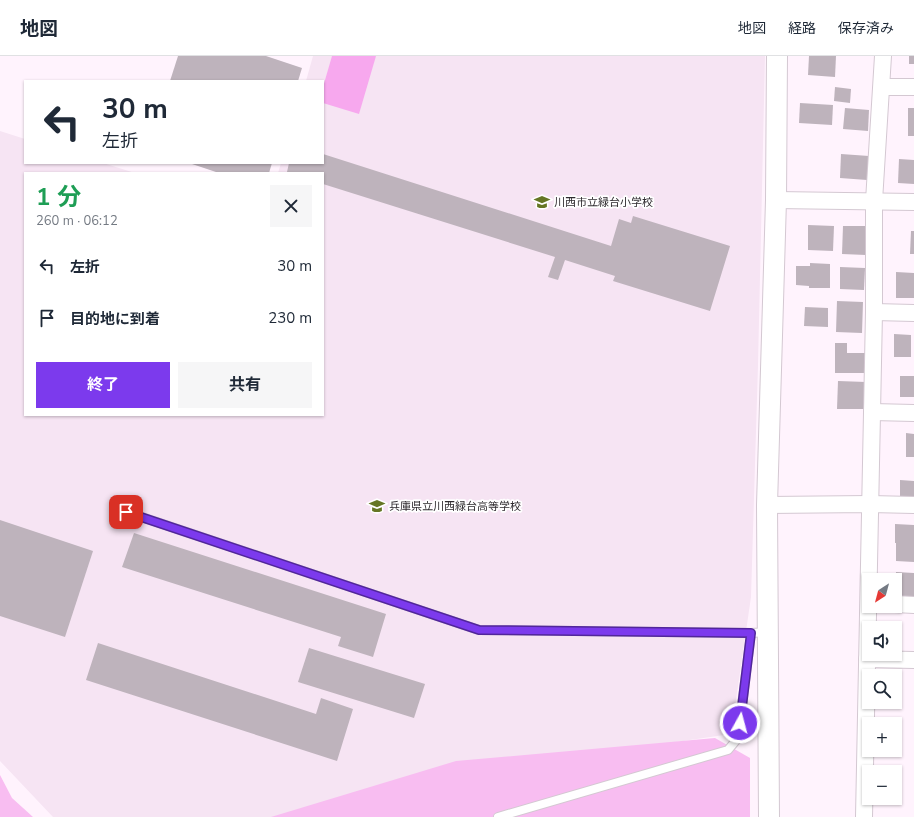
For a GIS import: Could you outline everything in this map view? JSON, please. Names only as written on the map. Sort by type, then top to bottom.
[{"type":"street","points":[[769,817],[759,632],[767,505],[776,200],[777,56]]},
{"type":"street","points":[[869,573],[874,312],[874,201],[883,56]]},
{"type":"street","points":[[882,87],[914,87]]},
{"type":"street","points":[[776,200],[914,202]]},
{"type":"street","points":[[874,312],[914,313]]},
{"type":"street","points":[[872,412],[914,413]]},
{"type":"street","points":[[767,505],[914,505]]},
{"type":"street","points":[[902,604],[914,605]]},
{"type":"street","points":[[902,660],[914,660]]},
{"type":"street","points":[[864,817],[867,661]]},
{"type":"lane","points":[[126,512],[479,630],[759,632],[738,738],[728,750],[498,817]]},
{"type":"shaded area","name":"兵庫県立川西緑台高等学校","points":[[313,56],[765,56],[751,597],[731,734],[497,768],[294,817],[53,817],[0,761],[0,131],[24,139],[24,164],[106,164],[132,172],[24,172],[24,416],[324,416],[324,172],[278,172],[281,164],[324,164],[324,80],[306,80]]},
{"type":"shaded area","points":[[332,56],[376,56],[359,114],[324,103],[324,84]]},
{"type":"shaded area","points":[[715,738],[750,758],[750,817],[271,817],[456,761]]},
{"type":"shaded area","points":[[0,775],[12,798],[33,817],[0,817]]},
{"type":"building","points":[[178,56],[266,56],[302,68],[298,80],[170,80]]},
{"type":"building","points":[[809,56],[836,56],[835,77],[808,75]]},
{"type":"building","points":[[909,56],[914,56],[914,64],[909,64]]},
{"type":"building","points":[[835,87],[851,89],[850,103],[834,101]]},
{"type":"building","points":[[800,103],[833,105],[832,125],[799,123]]},
{"type":"building","points":[[845,108],[869,110],[868,131],[843,129]]},
{"type":"building","points":[[908,108],[914,108],[914,136],[908,136]]},
{"type":"building","points":[[324,154],[611,246],[619,219],[631,223],[633,216],[730,246],[710,311],[613,281],[615,276],[565,260],[558,280],[548,277],[555,257],[324,184],[324,172],[287,172],[289,164],[324,164]]},
{"type":"building","points":[[841,154],[869,156],[867,180],[840,178]]},
{"type":"building","points":[[899,159],[914,160],[914,184],[898,183]]},
{"type":"building","points":[[192,164],[272,164],[269,172],[216,172]]},
{"type":"building","points":[[808,225],[834,226],[833,251],[808,250]]},
{"type":"building","points":[[843,226],[867,226],[866,255],[842,254]]},
{"type":"building","points":[[911,231],[914,231],[914,254],[910,254]]},
{"type":"building","points":[[810,263],[830,264],[830,288],[809,288],[809,286],[796,285],[796,266],[810,266]]},
{"type":"building","points":[[840,267],[865,268],[864,290],[840,289]]},
{"type":"building","points":[[896,272],[914,273],[914,298],[896,298]]},
{"type":"building","points":[[837,301],[863,302],[862,333],[836,332]]},
{"type":"building","points":[[805,307],[828,308],[828,327],[804,326]]},
{"type":"building","points":[[894,334],[911,335],[911,357],[894,357]]},
{"type":"building","points":[[835,343],[847,343],[847,353],[865,353],[864,373],[835,373]]},
{"type":"building","points":[[900,376],[914,376],[914,397],[900,397]]},
{"type":"building","points":[[838,381],[866,382],[865,409],[837,409]]},
{"type":"building","points":[[906,433],[914,434],[914,457],[906,457]]},
{"type":"building","points":[[900,480],[914,481],[914,497],[900,496]]},
{"type":"building","points":[[0,520],[93,551],[65,637],[0,616]]},
{"type":"building","points":[[895,524],[914,525],[914,562],[896,561]]},
{"type":"building","points":[[134,533],[386,614],[373,657],[338,646],[341,637],[122,567]]},
{"type":"building","points":[[896,572],[914,573],[914,597],[902,597],[902,573]]},
{"type":"building","points":[[98,643],[316,714],[321,698],[353,709],[337,761],[86,680]]},
{"type":"building","points":[[309,648],[425,684],[414,718],[298,682]]},
{"type":"place","name":"川西市立緑台小学校","points":[[542,202]]},
{"type":"place","name":"兵庫県立川西緑台高等学校","points":[[377,506]]},
{"type":"route","points":[[126,512],[479,630],[751,633],[740,723]]}]
